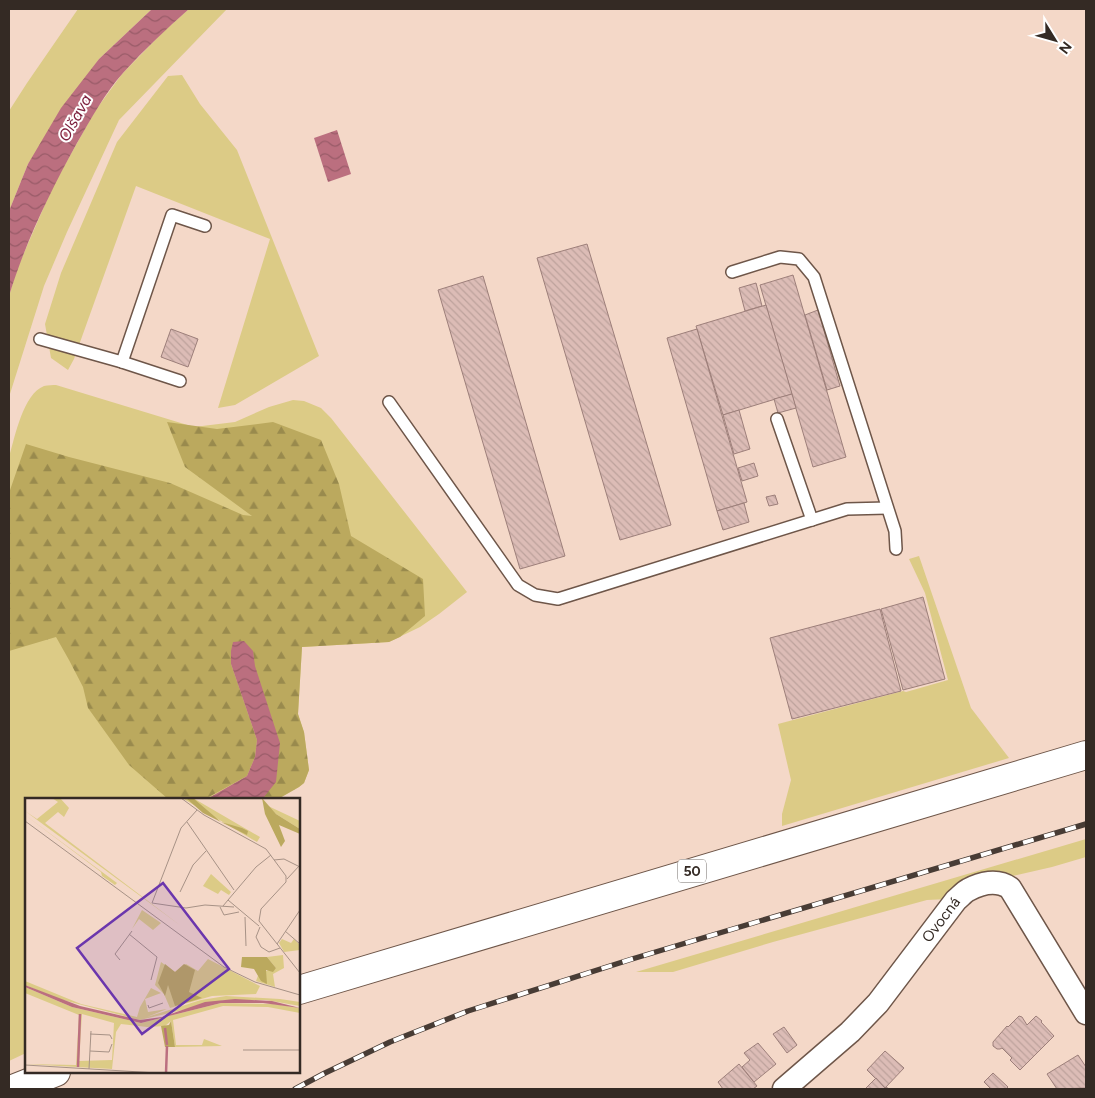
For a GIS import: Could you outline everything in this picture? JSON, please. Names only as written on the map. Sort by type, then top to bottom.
[{"type":"main road","name":"50","points":[[300,990],[1086,755]]},
{"type":"main road","points":[[13,1089],[53,1073]]},
{"type":"street","name":"Ovocná","points":[[784,1089],[850,1032],[878,1003],[956,900],[968,890],[982,885],[997,882],[1010,888],[1086,1014]]},
{"type":"lane","points":[[122,362],[172,215],[205,226]]},
{"type":"lane","points":[[732,272],[780,257],[798,258],[814,277],[895,531],[896,548]]},
{"type":"lane","points":[[40,339],[122,362],[180,382]]},
{"type":"lane","points":[[388,402],[518,585],[535,595],[558,599],[847,509],[887,508]]},
{"type":"lane","points":[[777,419],[812,520]]},
{"type":"shaded area","points":[[78,9],[152,9],[99,59],[28,164],[9,211],[9,111]]},
{"type":"shaded area","points":[[189,9],[227,9],[119,120],[44,286],[9,397],[9,296],[17,269],[53,186],[95,111],[122,74],[163,32]]},
{"type":"shaded area","points":[[182,75],[200,104],[237,150],[319,356],[235,405],[218,408],[270,239],[136,186],[74,359],[68,370],[51,358],[45,324],[61,273],[117,142],[168,76]]},
{"type":"shaded area","points":[[56,385],[194,427],[235,422],[269,407],[293,400],[304,401],[321,408],[331,418],[467,592],[420,627],[389,642],[302,647],[298,714],[304,732],[309,770],[304,783],[280,798],[25,798],[25,1053],[9,1061],[9,457],[25,407],[37,391],[44,386]]},
{"type":"shaded area","points":[[919,556],[971,708],[1009,758],[782,826],[782,814],[791,780],[778,724],[948,680],[925,593],[909,559]]},
{"type":"shaded area","points":[[1086,839],[1086,857],[1052,867],[955,889],[949,899],[927,900],[773,942],[673,972],[636,972]]},
{"type":"green space","points":[[167,422],[217,429],[273,422],[321,440],[339,484],[351,536],[423,579],[425,616],[400,637],[389,642],[302,647],[298,714],[304,732],[309,770],[304,783],[280,798],[261,798],[264,797],[253,651],[231,651],[231,664],[257,740],[255,757],[247,776],[207,798],[167,798],[129,765],[88,708],[83,687],[56,637],[9,651],[9,493],[26,444],[170,483],[243,515],[252,516],[185,467]]},
{"type":"water","name":"Olšava","points":[[152,9],[189,9],[123,73],[98,106],[77,143],[30,237],[9,296],[9,211],[28,164],[61,108],[99,59]]},
{"type":"water","points":[[337,130],[351,174],[328,182],[314,138]]},
{"type":"water","points":[[244,641],[253,651],[255,666],[280,743],[276,782],[264,797],[261,798],[209,798],[247,776],[255,757],[257,740],[231,664],[233,642]]},
{"type":"building","points":[[587,244],[671,525],[620,540],[537,258]]},
{"type":"building","points":[[793,275],[846,457],[813,467],[760,285]]},
{"type":"building","points":[[483,276],[565,556],[520,569],[438,290]]},
{"type":"building","points":[[756,283],[762,306],[745,311],[739,288]]},
{"type":"building","points":[[766,305],[792,394],[723,415],[696,326]]},
{"type":"building","points":[[818,310],[840,386],[827,390],[805,315]]},
{"type":"building","points":[[171,329],[198,339],[188,367],[161,357]]},
{"type":"building","points":[[697,329],[747,502],[717,511],[667,338]]},
{"type":"building","points":[[792,394],[796,408],[778,413],[774,399]]},
{"type":"building","points":[[739,410],[750,449],[734,454],[723,415]]},
{"type":"building","points":[[754,463],[758,476],[742,481],[738,468]]},
{"type":"building","points":[[775,495],[778,504],[769,506],[766,497]]},
{"type":"building","points":[[744,503],[749,522],[723,530],[717,511]]},
{"type":"building","points":[[923,597],[945,679],[903,690],[881,609]]},
{"type":"building","points":[[880,609],[901,691],[792,719],[770,638]]},
{"type":"building","points":[[1019,1016],[1022,1017],[1027,1025],[1036,1016],[1054,1036],[1020,1070],[1002,1048],[997,1049],[993,1046],[993,1042]]},
{"type":"building","points":[[784,1027],[797,1045],[787,1053],[773,1034]]},
{"type":"building","points":[[758,1043],[776,1064],[754,1082],[742,1067],[750,1060],[744,1053]]},
{"type":"building","points":[[885,1051],[904,1068],[885,1088],[867,1070]]},
{"type":"building","points":[[1078,1055],[1086,1067],[1086,1088],[1057,1089],[1047,1074]]},
{"type":"building","points":[[739,1064],[757,1086],[753,1089],[723,1089],[718,1082]]},
{"type":"building","points":[[993,1073],[1008,1087],[1006,1089],[991,1089],[984,1082]]},
{"type":"building","points":[[876,1078],[885,1088],[889,1089],[865,1089]]},
{"type":"railway","points":[[295,1089],[390,1042],[468,1011],[632,959],[1086,824]]}]
